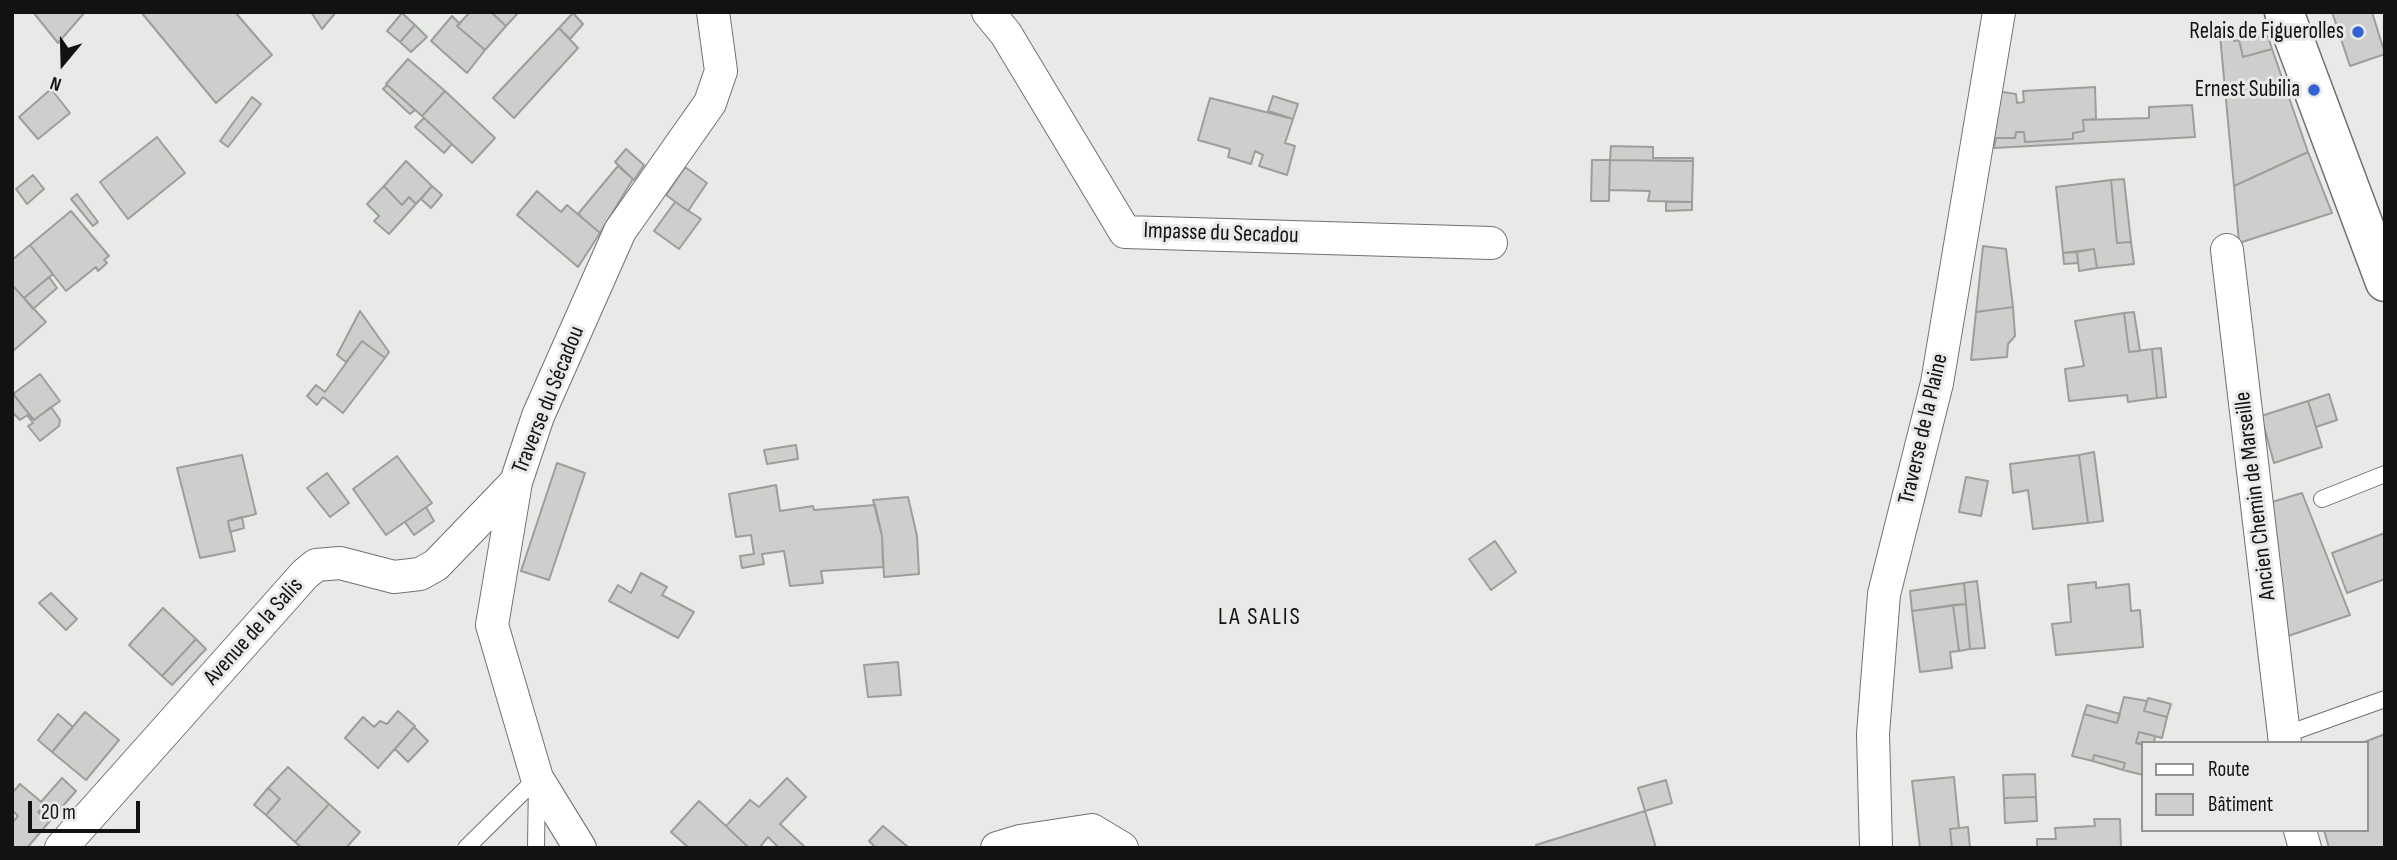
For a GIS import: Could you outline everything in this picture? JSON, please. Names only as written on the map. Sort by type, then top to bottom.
[{"type":"main road","points":[[2284,12],[2385,282]]},
{"type":"street","name":"Traverse du Sécadou","points":[[580,848],[537,778],[492,625],[516,482],[538,416],[620,231],[710,103],[721,71],[713,12]]},
{"type":"street","name":"Impasse du Secadou","points":[[988,12],[1006,34],[1125,232],[1492,243]]},
{"type":"street","name":"Traverse de la Plaine","points":[[1876,848],[1873,734],[1884,594],[1937,383],[1998,12]]},
{"type":"street","name":"Ancien Chemin de Marseille","points":[[2227,250],[2284,739]]},
{"type":"street","name":"Avenue de la Salis","points":[[61,848],[305,574],[316,565],[340,563],[394,577],[420,574],[436,565],[516,482]]},
{"type":"street","points":[[998,848],[1020,841],[1092,830],[1122,848]]},
{"type":"lane","points":[[2322,499],[2385,474]]},
{"type":"lane","points":[[2284,739],[2385,699]]},
{"type":"lane","points":[[466,848],[537,778]]},
{"type":"lane","points":[[536,848],[537,778]]},
{"type":"building","points":[[33,12],[85,12],[58,43]]},
{"type":"building","points":[[141,12],[235,12],[272,55],[216,103]]},
{"type":"building","points":[[311,12],[336,12],[322,29]]},
{"type":"building","points":[[470,12],[491,12],[506,26],[485,50],[457,26]]},
{"type":"building","points":[[491,12],[519,12],[506,26]]},
{"type":"building","name":"Relais de Figuerolles","points":[[2332,12],[2372,12],[2385,54],[2350,66]]},
{"type":"building","points":[[402,13],[415,25],[400,42],[387,31]]},
{"type":"building","points":[[573,13],[583,24],[570,39],[559,28]]},
{"type":"building","points":[[452,16],[460,24],[457,26],[485,50],[467,73],[431,41]]},
{"type":"building","points":[[415,25],[427,37],[411,52],[400,42]]},
{"type":"building","points":[[559,28],[578,48],[514,118],[493,98]]},
{"type":"building","points":[[2232,31],[2234,41],[2239,40],[2243,57],[2272,49],[2308,152],[2234,186],[2220,35]]},
{"type":"building","points":[[2268,36],[2272,49],[2243,57],[2239,40]]},
{"type":"building","points":[[408,59],[445,91],[422,116],[386,84]]},
{"type":"building","points":[[387,85],[415,110],[410,114],[383,89]]},
{"type":"building","points":[[2095,87],[2096,119],[2083,120],[2084,131],[2073,133],[2073,139],[2025,142],[2024,132],[2016,132],[2015,138],[1996,138],[1994,148],[1983,148],[1989,90],[2016,94],[2017,103],[2024,102],[2023,91]]},
{"type":"building","points":[[51,89],[70,113],[38,139],[19,117]]},
{"type":"building","points":[[445,91],[495,138],[472,163],[422,116]]},
{"type":"building","points":[[1273,96],[1298,104],[1293,119],[1268,111]]},
{"type":"building","points":[[252,97],[261,104],[228,147],[220,141]]},
{"type":"building","points":[[1210,98],[1293,119],[1285,143],[1295,146],[1287,175],[1259,166],[1263,155],[1255,151],[1251,164],[1228,157],[1230,149],[1198,140]]},
{"type":"building","points":[[2192,105],[2195,137],[1994,148],[1996,138],[2015,138],[2016,132],[2024,132],[2025,142],[2073,139],[2073,133],[2084,131],[2083,120],[2149,118],[2149,107]]},
{"type":"building","points":[[424,118],[452,144],[444,153],[415,127]]},
{"type":"building","points":[[157,137],[185,173],[128,219],[100,182]]},
{"type":"building","points":[[1611,146],[1653,147],[1653,158],[1693,158],[1693,161],[1610,160]]},
{"type":"building","points":[[626,149],[644,165],[634,180],[615,162]]},
{"type":"building","points":[[2308,152],[2332,213],[2239,243],[2234,186]]},
{"type":"building","points":[[1592,160],[1610,160],[1609,201],[1591,201]]},
{"type":"building","points":[[1610,160],[1693,161],[1692,202],[1648,201],[1650,191],[1609,190]]},
{"type":"building","points":[[406,161],[432,186],[416,204],[409,197],[402,205],[384,186]]},
{"type":"building","points":[[618,166],[633,179],[600,233],[578,214]]},
{"type":"building","points":[[685,167],[707,183],[688,211],[666,195]]},
{"type":"building","points":[[33,175],[44,189],[27,204],[16,189]]},
{"type":"building","points":[[2124,179],[2131,242],[2117,243],[2111,180]]},
{"type":"building","points":[[2111,180],[2117,243],[2131,242],[2134,264],[2097,268],[2094,249],[2063,253],[2056,187]]},
{"type":"building","points":[[384,186],[402,205],[409,197],[416,204],[389,234],[374,221],[379,216],[367,204]]},
{"type":"building","points":[[432,186],[442,195],[431,208],[421,199]]},
{"type":"building","points":[[537,191],[561,212],[567,205],[600,233],[578,267],[517,215]]},
{"type":"building","points":[[77,194],[98,222],[93,226],[71,199]]},
{"type":"building","points":[[675,202],[701,219],[679,249],[654,231]]},
{"type":"building","points":[[1666,202],[1692,202],[1692,210],[1666,211]]},
{"type":"building","points":[[71,211],[109,256],[104,260],[107,263],[98,271],[96,267],[66,291],[30,245]]},
{"type":"building","points":[[30,245],[53,274],[24,298],[12,285],[12,260]]},
{"type":"building","points":[[1983,246],[2006,249],[2013,307],[1976,312]]},
{"type":"building","points":[[2094,249],[2097,268],[2079,271],[2077,252]]},
{"type":"building","points":[[2077,252],[2078,263],[2064,264],[2063,253]]},
{"type":"building","points":[[49,277],[57,288],[33,309],[24,298]]},
{"type":"building","points":[[12,285],[46,322],[13,351],[12,351]]},
{"type":"building","points":[[2013,307],[2015,336],[2008,344],[2007,357],[1971,360],[1976,312]]},
{"type":"building","points":[[360,311],[389,352],[385,358],[362,341],[346,362],[337,355]]},
{"type":"building","points":[[2134,312],[2140,351],[2129,352],[2124,313]]},
{"type":"building","points":[[2124,313],[2129,352],[2152,349],[2157,398],[2128,402],[2127,395],[2069,401],[2065,369],[2084,366],[2075,321]]},
{"type":"building","points":[[362,341],[385,358],[343,413],[323,397],[317,405],[307,396],[316,385],[325,392]]},
{"type":"building","points":[[2161,348],[2166,397],[2157,398],[2152,349]]},
{"type":"building","points":[[40,374],[60,401],[34,420],[13,394]]},
{"type":"building","points":[[12,392],[29,414],[20,420],[12,412]]},
{"type":"building","points":[[2329,394],[2337,420],[2316,427],[2308,401]]},
{"type":"building","points":[[2308,401],[2322,447],[2274,463],[2261,416]]},
{"type":"building","points":[[51,407],[60,420],[59,426],[40,441],[28,426],[33,423],[27,415],[34,420]]},
{"type":"building","points":[[796,445],[798,459],[767,464],[764,450]]},
{"type":"building","points":[[2094,452],[2103,521],[2088,523],[2079,455]]},
{"type":"building","points":[[242,455],[256,514],[228,521],[235,551],[200,558],[177,468]]},
{"type":"building","points":[[2079,455],[2088,523],[2033,529],[2028,490],[2013,493],[2010,464]]},
{"type":"building","points":[[397,456],[432,503],[386,535],[353,489]]},
{"type":"building","points":[[557,463],[585,473],[549,580],[521,571]]},
{"type":"building","points":[[327,473],[349,503],[330,517],[307,488]]},
{"type":"building","points":[[1966,477],[1988,481],[1981,516],[1959,512]]},
{"type":"building","points":[[776,485],[780,511],[813,506],[814,510],[875,505],[882,536],[883,567],[821,571],[823,583],[790,586],[784,551],[762,554],[764,564],[742,568],[740,556],[754,554],[751,535],[736,537],[729,494]]},
{"type":"building","points":[[2302,493],[2350,615],[2288,636],[2272,502]]},
{"type":"building","points":[[908,497],[917,536],[919,574],[884,577],[882,536],[873,500]]},
{"type":"building","points":[[426,507],[434,521],[414,535],[405,522]]},
{"type":"building","points":[[242,517],[244,528],[230,532],[228,521]]},
{"type":"building","points":[[2385,533],[2385,579],[2347,593],[2332,553]]},
{"type":"building","points":[[1495,541],[1516,572],[1491,590],[1469,559]]},
{"type":"building","points":[[641,573],[667,587],[662,595],[694,612],[678,638],[609,601],[618,585],[631,593]]},
{"type":"building","points":[[1977,581],[1985,648],[1970,649],[1964,583]]},
{"type":"building","points":[[2096,582],[2096,588],[2129,584],[2131,611],[2140,610],[2143,647],[2056,655],[2052,624],[2071,622],[2068,585]]},
{"type":"building","points":[[1964,583],[1966,604],[1912,611],[1910,591]]},
{"type":"building","points":[[51,593],[77,619],[66,630],[39,603]]},
{"type":"building","points":[[1966,604],[1970,649],[1959,651],[1953,605]]},
{"type":"building","points":[[1953,605],[1959,651],[1950,652],[1952,668],[1920,672],[1912,611]]},
{"type":"building","points":[[163,608],[196,639],[162,676],[129,645]]},
{"type":"building","points":[[196,639],[206,649],[172,685],[162,676]]},
{"type":"building","points":[[898,662],[901,695],[868,697],[864,665]]},
{"type":"building","points":[[2124,697],[2147,701],[2144,711],[2167,717],[2162,738],[2139,732],[2136,743],[2142,745],[2142,775],[2123,770],[2125,763],[2094,755],[2093,761],[2072,756],[2084,714],[2117,723]]},
{"type":"building","points":[[2148,698],[2171,704],[2167,717],[2144,711]]},
{"type":"building","points":[[2087,705],[2120,714],[2117,723],[2084,714]]},
{"type":"building","points":[[398,711],[415,726],[378,768],[345,738],[363,717],[374,727],[380,721],[387,724]]},
{"type":"building","points":[[85,712],[119,740],[86,780],[52,752]]},
{"type":"building","points":[[58,714],[73,727],[52,752],[38,740]]},
{"type":"building","points":[[414,727],[428,741],[408,762],[395,749]]},
{"type":"building","points":[[2139,732],[2155,736],[2154,741],[2136,743]]},
{"type":"building","points":[[2385,734],[2385,848],[2329,848],[2325,832],[2369,832],[2367,741]]},
{"type":"building","points":[[2094,755],[2125,763],[2123,770],[2093,761]]},
{"type":"building","points":[[288,767],[329,804],[295,842],[266,815],[280,799],[268,788]]},
{"type":"building","points":[[2035,774],[2036,797],[2004,798],[2003,775]]},
{"type":"building","points":[[1954,777],[1959,828],[1950,829],[1952,848],[1920,848],[1912,781]]},
{"type":"building","points":[[62,778],[76,791],[49,822],[38,812],[45,805],[41,802]]},
{"type":"building","points":[[787,778],[806,797],[780,824],[806,848],[779,848],[768,837],[759,848],[749,848],[726,826],[750,800],[759,807]]},
{"type":"building","points":[[1666,780],[1672,803],[1645,811],[1638,788]]},
{"type":"building","points":[[20,784],[45,805],[38,812],[49,822],[27,848],[12,848],[12,823],[18,816],[12,810],[12,793]]},
{"type":"building","points":[[268,788],[280,799],[266,815],[254,805]]},
{"type":"building","points":[[2036,797],[2037,821],[2005,823],[2004,798]]},
{"type":"building","points":[[699,801],[749,848],[689,848],[671,832]]},
{"type":"building","points":[[329,804],[360,832],[346,848],[302,848],[295,842]]},
{"type":"building","points":[[1645,811],[1656,848],[1537,848],[1536,845]]},
{"type":"building","points":[[2094,819],[2120,819],[2121,848],[2037,848],[2037,839],[2056,839],[2055,828],[2095,826]]},
{"type":"building","points":[[883,826],[908,847],[876,848],[869,841]]},
{"type":"building","points":[[1968,827],[1970,848],[1952,848],[1950,829]]},
{"type":"place","name":"Relais de Figuerolles","points":[[2358,32]]},
{"type":"place","name":"Ernest Subilia","points":[[2314,90]]},
{"type":"district","name":"LA SALIS","points":[[1260,618]]}]
